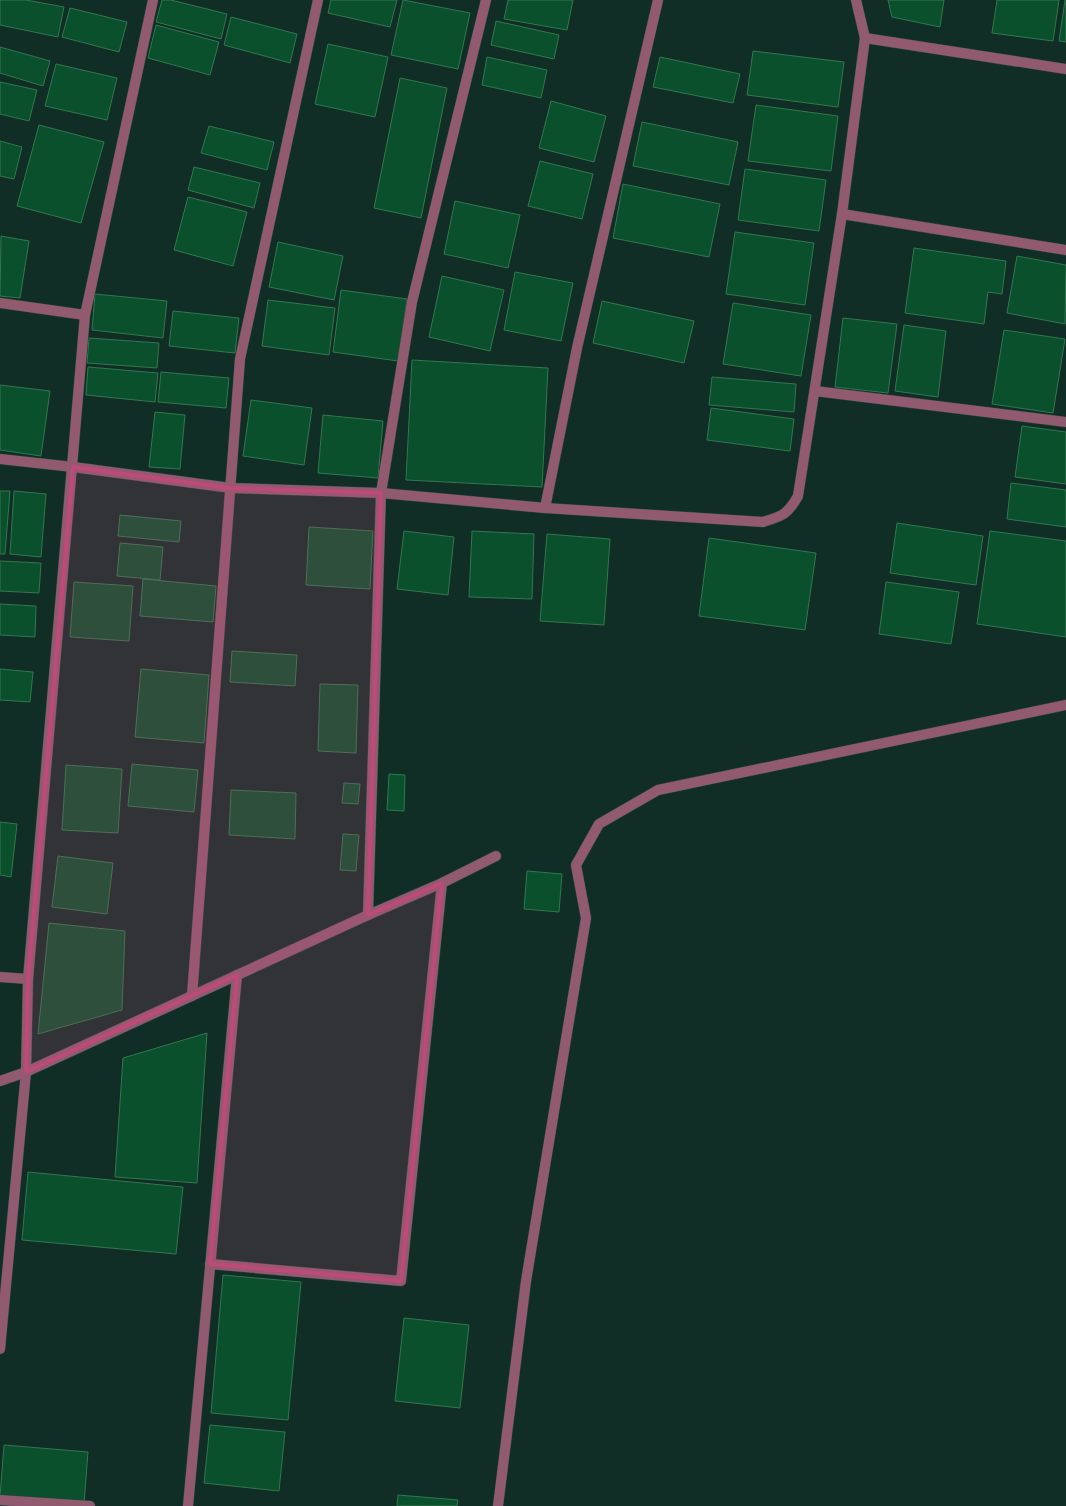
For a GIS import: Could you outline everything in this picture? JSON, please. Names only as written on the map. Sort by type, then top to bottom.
[{"type":"street","points":[[0,1349],[26,1072],[28,979],[85,316],[153,0]]},
{"type":"street","points":[[192,996],[240,359],[318,0]]},
{"type":"street","points":[[368,915],[381,493],[412,302],[486,0]]},
{"type":"street","points":[[545,508],[577,348],[658,0]]},
{"type":"street","points":[[0,459],[231,488],[381,493],[545,508],[764,522],[778,517],[790,509],[798,496],[842,214],[865,38],[856,0]]},
{"type":"street","points":[[865,38],[1066,69]]},
{"type":"street","points":[[842,214],[1066,250]]},
{"type":"street","points":[[0,303],[85,316]]},
{"type":"street","points":[[815,391],[1066,422]]},
{"type":"street","points":[[498,1506],[526,1281],[586,918],[576,865],[599,824],[658,790],[1066,706]]},
{"type":"street","points":[[0,1082],[26,1072],[442,883],[496,856]]},
{"type":"street","points":[[210,1264],[402,1281],[442,883]]},
{"type":"street","points":[[188,1506],[237,975]]},
{"type":"street","points":[[0,977],[28,979]]},
{"type":"street","points":[[0,1500],[90,1506]]},
{"type":"highlighted area","points":[[73,467],[231,488],[381,493],[368,915],[442,883],[401,1281],[210,1264],[237,975],[26,1072],[28,979]]},
{"type":"building","points":[[0,0],[26,0],[64,7],[58,37],[0,25]]},
{"type":"building","points":[[162,0],[171,0],[227,14],[221,39],[156,22]]},
{"type":"building","points":[[331,0],[397,0],[390,27],[328,13]]},
{"type":"building","points":[[403,0],[470,13],[458,69],[391,55]]},
{"type":"building","points":[[508,0],[573,0],[567,30],[504,19]]},
{"type":"building","points":[[888,0],[944,0],[940,27],[892,17]]},
{"type":"building","points":[[997,0],[1059,0],[1053,41],[992,33]]},
{"type":"building","points":[[1066,0],[1066,42],[1059,41]]},
{"type":"building","points":[[70,8],[127,22],[119,52],[62,37]]},
{"type":"building","points":[[231,17],[297,34],[290,63],[224,45]]},
{"type":"building","points":[[496,21],[559,35],[554,59],[491,45]]},
{"type":"building","points":[[156,25],[219,42],[210,75],[148,58]]},
{"type":"building","points":[[328,44],[388,57],[375,117],[315,104]]},
{"type":"building","points":[[0,47],[50,61],[43,86],[0,73]]},
{"type":"building","points":[[753,51],[844,62],[838,107],[747,95]]},
{"type":"building","points":[[487,57],[547,70],[541,98],[482,85]]},
{"type":"building","points":[[660,57],[740,74],[733,103],[653,87]]},
{"type":"building","points":[[56,64],[117,78],[107,120],[45,106]]},
{"type":"building","points":[[400,78],[447,88],[421,218],[374,208]]},
{"type":"building","points":[[0,82],[37,90],[29,121],[0,114]]},
{"type":"building","points":[[551,101],[606,116],[594,162],[539,148]]},
{"type":"building","points":[[756,105],[838,116],[831,171],[748,161]]},
{"type":"building","points":[[642,122],[738,142],[729,185],[633,166]]},
{"type":"building","points":[[39,125],[104,142],[81,223],[17,206]]},
{"type":"building","points":[[209,126],[274,142],[267,170],[201,153]]},
{"type":"building","points":[[0,141],[22,147],[14,179],[0,176]]},
{"type":"building","points":[[540,161],[593,174],[582,219],[528,206]]},
{"type":"building","points":[[194,167],[260,183],[254,208],[188,190]]},
{"type":"building","points":[[745,169],[826,180],[819,231],[738,220]]},
{"type":"building","points":[[623,184],[720,204],[709,257],[613,238]]},
{"type":"building","points":[[188,197],[247,212],[233,266],[174,250]]},
{"type":"building","points":[[455,201],[520,215],[508,268],[444,254]]},
{"type":"building","points":[[735,232],[814,243],[805,305],[726,294]]},
{"type":"building","points":[[1,236],[29,241],[20,298],[0,296]]},
{"type":"building","points":[[278,242],[343,256],[334,300],[269,287]]},
{"type":"building","points":[[914,248],[1006,261],[1002,294],[988,292],[984,324],[905,313]]},
{"type":"building","points":[[1017,256],[1066,265],[1065,324],[1007,313]]},
{"type":"building","points":[[515,272],[573,283],[561,341],[504,330]]},
{"type":"building","points":[[442,276],[504,290],[490,351],[429,337]]},
{"type":"building","points":[[341,290],[407,299],[398,361],[333,352]]},
{"type":"building","points":[[95,294],[167,301],[163,338],[92,330]]},
{"type":"building","points":[[268,300],[335,308],[329,355],[262,346]]},
{"type":"building","points":[[602,301],[694,321],[684,363],[593,343]]},
{"type":"building","points":[[733,303],[811,315],[801,376],[723,364]]},
{"type":"building","points":[[173,311],[239,318],[235,353],[169,346]]},
{"type":"building","points":[[843,318],[897,324],[888,393],[835,387]]},
{"type":"building","points":[[904,325],[946,331],[938,397],[895,391]]},
{"type":"building","points":[[1004,330],[1065,339],[1053,413],[992,404]]},
{"type":"building","points":[[89,338],[159,343],[157,368],[87,363]]},
{"type":"building","points":[[412,360],[548,368],[542,487],[406,480]]},
{"type":"building","points":[[88,367],[158,373],[155,402],[86,395]]},
{"type":"building","points":[[161,372],[229,378],[226,408],[158,402]]},
{"type":"building","points":[[712,377],[796,384],[794,412],[709,405]]},
{"type":"building","points":[[0,385],[50,391],[41,456],[0,450]]},
{"type":"building","points":[[251,400],[312,408],[304,465],[243,456]]},
{"type":"building","points":[[711,408],[794,419],[790,451],[707,440]]},
{"type":"building","points":[[155,412],[185,415],[180,469],[149,467]]},
{"type":"building","points":[[323,415],[383,421],[378,478],[318,473]]},
{"type":"building","points":[[1022,426],[1066,432],[1066,484],[1015,477]]},
{"type":"building","points":[[1011,483],[1066,490],[1066,527],[1007,519]]},
{"type":"building","points":[[0,491],[10,491],[5,554],[0,554]]},
{"type":"building","points":[[14,491],[46,494],[41,557],[10,554]]},
{"type":"building","points":[[120,515],[181,521],[179,542],[118,536]]},
{"type":"building","points":[[897,523],[983,536],[976,585],[890,573]]},
{"type":"building","points":[[309,527],[373,531],[370,589],[306,585]]},
{"type":"building","points":[[404,531],[454,537],[448,595],[397,589]]},
{"type":"building","points":[[472,531],[534,534],[532,599],[469,597]]},
{"type":"building","points":[[990,531],[1066,541],[1066,637],[977,624]]},
{"type":"building","points":[[547,534],[610,539],[604,625],[540,621]]},
{"type":"building","points":[[709,538],[816,553],[805,630],[699,616]]},
{"type":"building","points":[[120,543],[163,547],[160,580],[117,576]]},
{"type":"building","points":[[0,561],[41,563],[39,593],[0,591]]},
{"type":"building","points":[[143,579],[216,586],[213,622],[140,616]]},
{"type":"building","points":[[74,582],[133,586],[129,641],[70,637]]},
{"type":"building","points":[[886,582],[959,592],[951,644],[879,634]]},
{"type":"building","points":[[0,604],[36,606],[35,637],[0,635]]},
{"type":"building","points":[[232,651],[297,655],[295,686],[230,682]]},
{"type":"building","points":[[0,669],[33,672],[30,702],[0,700]]},
{"type":"building","points":[[141,669],[209,675],[204,743],[135,737]]},
{"type":"building","points":[[320,684],[358,685],[356,753],[318,751]]},
{"type":"building","points":[[132,764],[198,770],[194,812],[128,806]]},
{"type":"building","points":[[66,765],[122,769],[118,833],[62,830]]},
{"type":"building","points":[[389,774],[405,775],[404,811],[387,810]]},
{"type":"building","points":[[344,783],[360,784],[358,804],[342,803]]},
{"type":"building","points":[[231,790],[296,793],[295,839],[229,835]]},
{"type":"building","points":[[0,822],[17,824],[11,877],[0,875]]},
{"type":"building","points":[[343,834],[359,835],[356,871],[340,870]]},
{"type":"building","points":[[58,856],[113,863],[107,914],[52,907]]},
{"type":"building","points":[[527,871],[562,874],[559,912],[524,909]]},
{"type":"building","points":[[49,923],[125,931],[122,1010],[38,1034]]},
{"type":"building","points":[[207,1033],[197,1183],[115,1177],[123,1058]]},
{"type":"building","points":[[28,1172],[183,1187],[176,1254],[22,1240]]},
{"type":"building","points":[[223,1275],[301,1282],[288,1420],[211,1413]]},
{"type":"building","points":[[404,1318],[469,1325],[460,1408],[395,1401]]},
{"type":"building","points":[[210,1425],[285,1432],[279,1491],[204,1483]]},
{"type":"building","points":[[4,1445],[88,1452],[84,1504],[0,1496]]},
{"type":"building","points":[[398,1495],[458,1500],[457,1506],[397,1506]]}]
